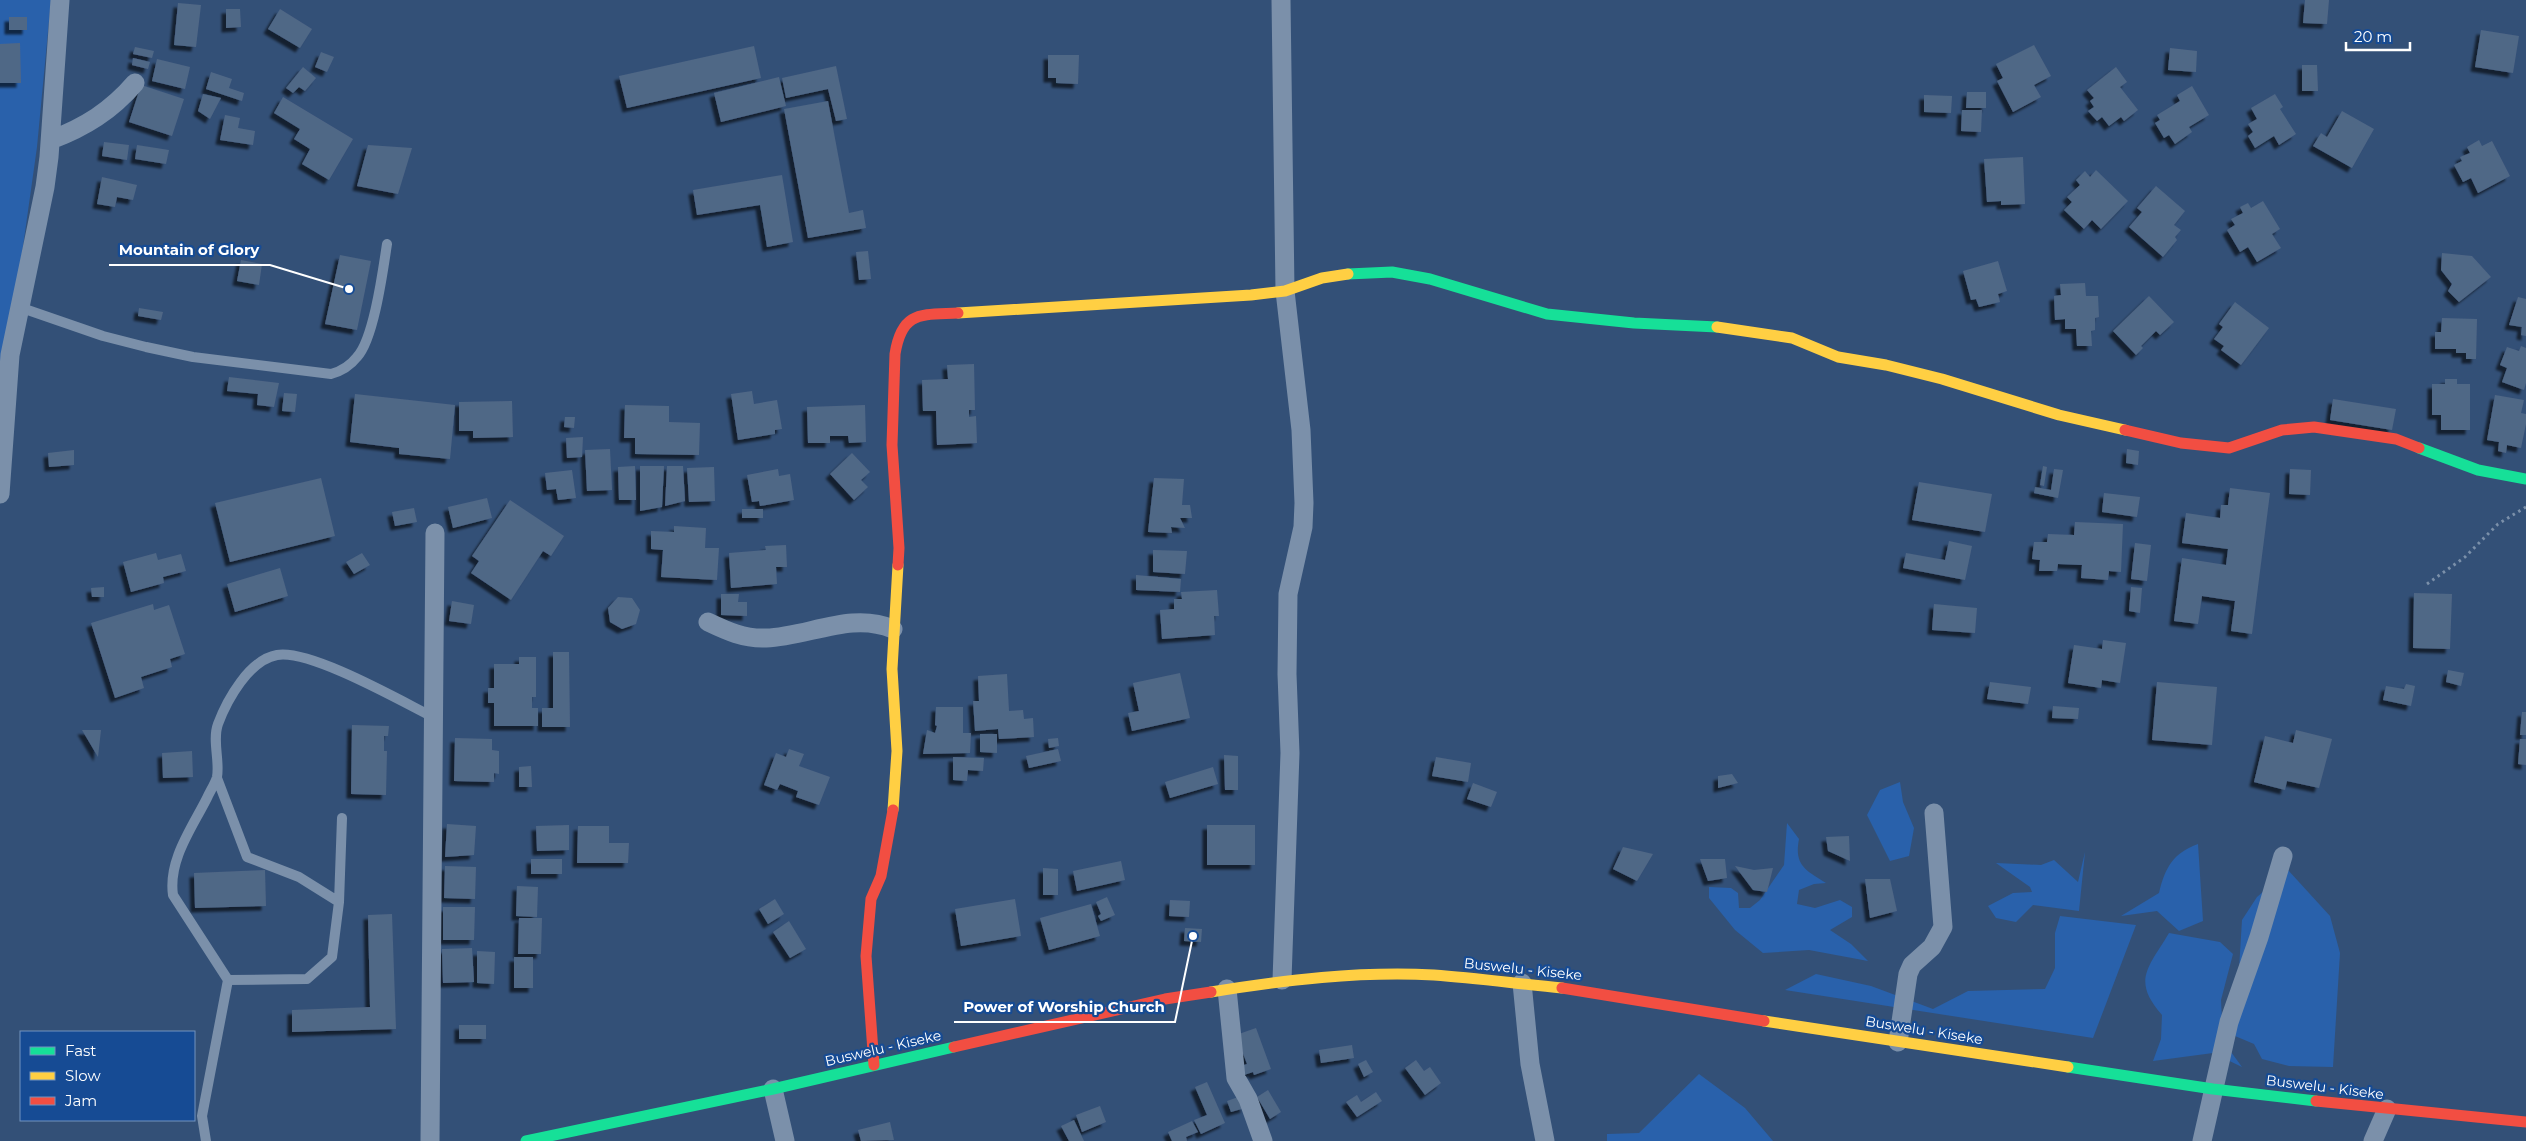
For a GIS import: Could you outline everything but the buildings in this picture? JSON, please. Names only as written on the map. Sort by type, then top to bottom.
[{"type":"street","points":[[0,494],[10,355],[45,187],[51,140],[60,0]]},
{"type":"street","points":[[1281,0],[1285,291],[1296,383],[1304,503],[1303,527],[1288,594],[1289,782],[1282,980]]},
{"type":"street","points":[[51,140],[75,131],[102,115],[121,101],[135,83]]},
{"type":"street","points":[[874,1065],[866,956],[872,899],[881,876],[896,790],[897,752],[892,698],[893,629],[899,548],[892,445],[893,392],[897,340],[903,325],[918,315],[1250,295],[1285,291],[1322,278],[1359,272],[1392,272],[1430,279],[1547,314],[1634,324],[1727,327],[1792,338],[1838,357],[1886,365],[1942,379],[2059,416],[2181,443],[2228,448],[2254,441],[2282,430],[2314,428],[2359,432],[2396,439],[2478,470],[2526,479]]},
{"type":"street","points":[[430,1141],[434,533]]},
{"type":"street","points":[[708,622],[744,637],[765,638],[854,623],[874,623],[893,629]]},
{"type":"street","points":[[1898,1042],[1908,974],[1912,966],[1932,948],[1943,927],[1934,813]]},
{"type":"street","points":[[2202,1141],[2229,1022],[2259,937],[2283,856]]},
{"type":"street","name":"Buswelu - Kiseke","points":[[526,1141],[772,1088],[1165,999],[1282,980],[1394,974],[1434,975],[1582,990],[1898,1042],[2213,1089],[2387,1109],[2526,1122]]},
{"type":"street","points":[[1522,984],[1528,1046],[1545,1141]]},
{"type":"street","points":[[1228,989],[1236,1078],[1248,1100],[1263,1141]]},
{"type":"street","points":[[772,1088],[785,1141]]},
{"type":"street","points":[[2373,1141],[2387,1109]]},
{"type":"lane","points":[[19,307],[103,336],[146,347],[211,359],[331,374],[348,366],[359,356],[368,336],[387,244]]},
{"type":"lane","points":[[339,902],[300,877],[247,856],[217,778],[217,726],[233,692],[259,662],[276,655],[297,655],[334,670],[434,717]]},
{"type":"lane","points":[[206,1141],[202,1116],[228,980],[173,895],[171,880],[174,864],[217,778]]},
{"type":"lane","points":[[228,980],[307,979],[332,957],[339,902],[342,818]]},
{"type":"path","points":[[2427,584],[2465,557],[2498,524],[2526,507]]},
{"type":"shaded area","points":[[0,0],[51,0],[37,147],[0,410]]},
{"type":"shaded area","points":[[1900,782],[1903,802],[1914,828],[1909,856],[1890,861],[1867,815],[1880,790]]},
{"type":"shaded area","points":[[1787,823],[1799,839],[1798,855],[1803,866],[1826,883],[1814,884],[1799,890],[1797,904],[1815,908],[1840,900],[1852,907],[1852,917],[1830,930],[1851,944],[1868,961],[1809,950],[1763,953],[1735,930],[1709,898],[1709,887],[1731,888],[1738,893],[1739,908],[1750,908],[1760,900],[1784,865]]},
{"type":"shaded area","points":[[2198,844],[2203,921],[2179,931],[2157,911],[2121,916],[2159,893],[2171,862],[2182,852]]},
{"type":"shaded area","points":[[2085,852],[2079,911],[2033,905],[2016,922],[1996,918],[1988,906],[2013,893],[2032,892],[2030,887],[1996,863],[2041,865],[2054,860],[2078,882]]},
{"type":"shaded area","points":[[2288,870],[2330,916],[2340,953],[2333,1067],[2289,1066],[2262,1059],[2254,1044],[2235,1036],[2242,920],[2257,897]]},
{"type":"shaded area","points":[[2060,916],[2136,925],[2093,1038],[1785,990],[1816,974],[1871,986],[1933,1009],[1968,991],[2045,989],[2055,968],[2055,933]]},
{"type":"shaded area","points":[[2169,933],[2220,942],[2233,954],[2221,1000],[2223,1041],[2242,1067],[2213,1053],[2153,1061],[2161,1039],[2162,1015],[2147,992],[2146,974]]},
{"type":"shaded area","points":[[1699,1074],[1745,1108],[1773,1141],[1607,1141],[1607,1134],[1639,1133]]},
{"type":"traffic: fast","points":[[1348,274],[1392,272],[1430,279],[1547,314],[1634,323],[1717,327]]},
{"type":"traffic: fast","points":[[2419,448],[2478,470],[2526,479]]},
{"type":"traffic: fast","points":[[526,1141],[773,1089],[954,1047]]},
{"type":"traffic: fast","points":[[2068,1067],[2213,1089],[2316,1101]]},
{"type":"traffic: slow","points":[[958,313],[1251,295],[1285,291],[1322,278],[1348,274]]},
{"type":"traffic: slow","points":[[1717,327],[1792,338],[1838,357],[1886,365],[1942,379],[2059,415],[2125,430]]},
{"type":"traffic: slow","points":[[893,810],[897,751],[892,669],[898,565]]},
{"type":"traffic: slow","points":[[1211,992],[1294,980],[1378,974],[1434,975],[1562,988]]},
{"type":"traffic: slow","points":[[1764,1021],[2068,1067]]},
{"type":"traffic: jam","points":[[898,565],[899,548],[892,445],[895,354],[898,340],[903,329],[916,318],[924,315],[958,313]]},
{"type":"traffic: jam","points":[[2125,430],[2181,443],[2229,448],[2282,430],[2314,427],[2396,439],[2419,448]]},
{"type":"traffic: jam","points":[[874,1065],[866,956],[871,899],[881,876],[893,810]]},
{"type":"traffic: jam","points":[[1562,988],[1764,1021]]},
{"type":"traffic: jam","points":[[954,1047],[1165,999],[1211,992]]},
{"type":"traffic: jam","points":[[2316,1101],[2526,1122]]},
{"type":"place","name":"Mountain of Glory","points":[[349,289]]},
{"type":"place","name":"Power of Worship Church","points":[[1193,936]]}]
